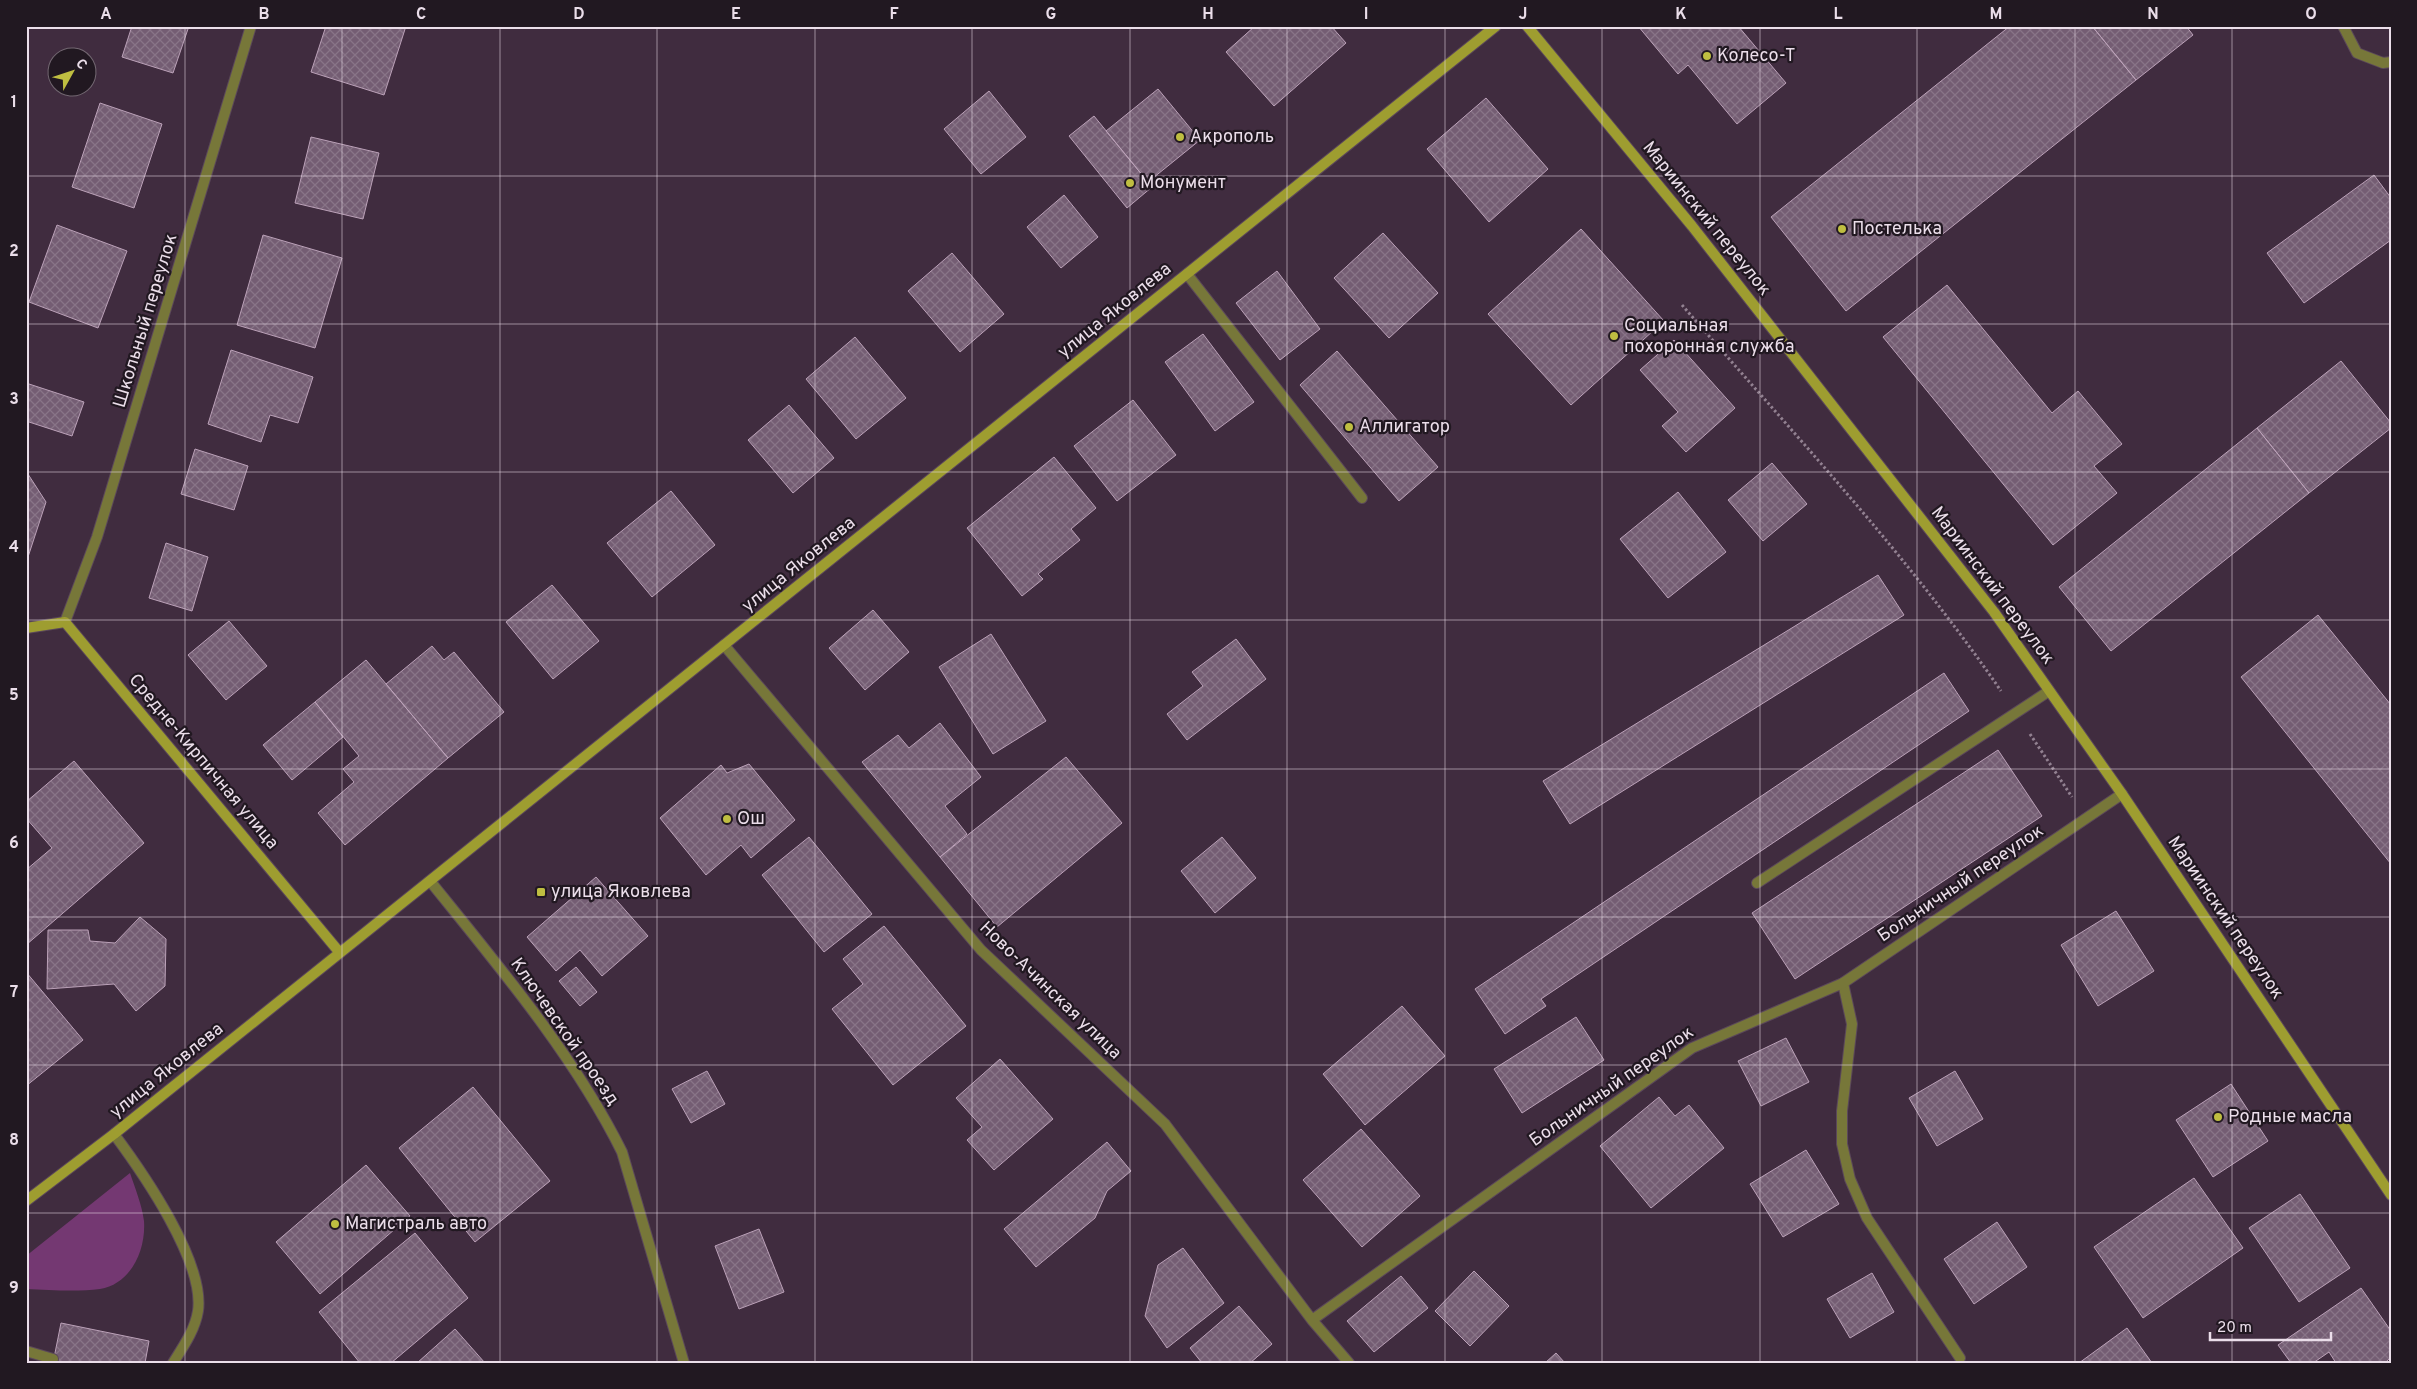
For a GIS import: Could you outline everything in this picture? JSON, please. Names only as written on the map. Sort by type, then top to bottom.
[{"type":"street","name":"Школьный переулок","points":[[65,622],[97,537],[252,26]]},
{"type":"street","name":"улица Яковлева","points":[[26,1201],[114,1134],[1496,26]]},
{"type":"street","name":"Мариинский переулок","points":[[1527,26],[1715,256],[1994,612],[2122,794],[2391,1195]]},
{"type":"street","points":[[2343,26],[2357,53],[2383,63],[2391,62]]},
{"type":"street","points":[[1187,274],[1362,498]]},
{"type":"street","points":[[26,628],[65,622]]},
{"type":"street","name":"Средне-Кирпичная улица","points":[[65,622],[340,953]]},
{"type":"street","name":"Ново-Ачинская улица","points":[[724,645],[981,950],[1165,1124],[1312,1320],[1349,1363]]},
{"type":"street","points":[[1756,883],[2049,691]]},
{"type":"street","name":"Больничный переулок","points":[[1312,1320],[1692,1048],[1844,984],[2122,794]]},
{"type":"street","name":"Ключевской проезд","points":[[430,881],[508,979],[586,1086],[607,1121],[622,1152],[684,1363]]},
{"type":"street","points":[[1844,984],[1852,1024],[1842,1111],[1842,1144],[1850,1179],[1867,1218],[1960,1358]]},
{"type":"street","points":[[114,1134],[138,1166],[173,1224],[198,1286],[198,1311],[191,1334],[173,1363]]},
{"type":"street","points":[[26,1351],[53,1359]]},
{"type":"path","points":[[1682,305],[1900,558],[1962,635],[2086,818]]},
{"type":"shaded area","points":[[130,1173],[142,1209],[144,1232],[139,1254],[128,1273],[111,1286],[100,1289],[73,1291],[26,1289],[26,1256]]},
{"type":"building","points":[[132,26],[189,26],[173,73],[122,57]]},
{"type":"building","points":[[326,26],[406,26],[384,95],[311,72]]},
{"type":"building","points":[[1255,26],[1331,26],[1346,43],[1274,106],[1226,52]]},
{"type":"building","points":[[1638,26],[1738,26],[1786,83],[1737,124],[1688,65],[1678,74]]},
{"type":"building","points":[[2010,26],[2092,26],[2136,80],[1846,311],[1771,217]]},
{"type":"building","points":[[2092,26],[2186,26],[2193,35],[2136,80]]},
{"type":"building","points":[[1158,89],[1200,140],[1148,182],[1106,131]]},
{"type":"building","points":[[989,91],[1026,137],[981,174],[944,129]]},
{"type":"building","points":[[1486,98],[1548,169],[1489,222],[1427,149]]},
{"type":"building","points":[[100,103],[162,124],[134,208],[72,187]]},
{"type":"building","points":[[1094,116],[1152,187],[1127,208],[1069,136]]},
{"type":"building","points":[[311,137],[379,153],[363,219],[295,203]]},
{"type":"building","points":[[2374,175],[2391,198],[2391,240],[2304,303],[2267,253]]},
{"type":"building","points":[[1064,195],[1098,237],[1061,268],[1027,227]]},
{"type":"building","points":[[57,225],[127,251],[98,328],[29,302]]},
{"type":"building","points":[[1581,229],[1664,321],[1571,405],[1488,314]]},
{"type":"building","points":[[1383,233],[1438,293],[1389,338],[1334,278]]},
{"type":"building","points":[[263,235],[342,258],[315,348],[237,325]]},
{"type":"building","points":[[952,253],[1004,314],[960,352],[908,291]]},
{"type":"building","points":[[1277,271],[1320,329],[1280,360],[1236,303]]},
{"type":"building","points":[[1947,285],[2052,413],[2078,391],[2122,444],[2094,466],[2117,493],[2053,545],[1883,337]]},
{"type":"building","points":[[1203,334],[1254,402],[1215,431],[1165,362]]},
{"type":"building","points":[[855,337],[906,398],[856,439],[806,379]]},
{"type":"building","points":[[1674,340],[1735,408],[1686,452],[1662,426],[1678,412],[1640,370]]},
{"type":"building","points":[[231,350],[313,377],[298,423],[270,415],[261,442],[208,424]]},
{"type":"building","points":[[1337,351],[1438,467],[1399,501],[1300,385]]},
{"type":"building","points":[[2341,361],[2391,423],[2391,428],[2309,493],[2257,428]]},
{"type":"building","points":[[26,383],[84,402],[72,436],[26,421]]},
{"type":"building","points":[[1133,400],[1176,455],[1117,501],[1074,446]]},
{"type":"building","points":[[789,405],[834,458],[793,493],[748,440]]},
{"type":"building","points":[[2257,428],[2309,493],[2111,651],[2059,587]]},
{"type":"building","points":[[195,449],[248,466],[234,510],[181,494]]},
{"type":"building","points":[[1054,457],[1096,508],[1071,529],[1080,540],[1038,574],[1043,579],[1022,596],[967,528]]},
{"type":"building","points":[[1772,463],[1807,504],[1763,541],[1728,500]]},
{"type":"building","points":[[26,471],[46,502],[28,557],[26,557]]},
{"type":"building","points":[[671,491],[715,545],[652,597],[607,543]]},
{"type":"building","points":[[1678,492],[1726,552],[1668,598],[1620,539]]},
{"type":"building","points":[[166,543],[208,557],[192,611],[149,598]]},
{"type":"building","points":[[1878,575],[1904,615],[1570,824],[1543,781]]},
{"type":"building","points":[[552,585],[599,641],[553,679],[506,622]]},
{"type":"building","points":[[873,610],[909,652],[865,690],[829,648]]},
{"type":"building","points":[[2318,615],[2391,705],[2391,864],[2241,677]]},
{"type":"building","points":[[229,621],[267,666],[226,700],[188,655]]},
{"type":"building","points":[[991,634],[1046,721],[993,754],[939,667]]},
{"type":"building","points":[[1236,639],[1266,679],[1187,740],[1167,714],[1203,686],[1192,672]]},
{"type":"building","points":[[432,646],[444,660],[454,652],[504,712],[448,758],[386,684]]},
{"type":"building","points":[[366,660],[448,758],[345,845],[318,813],[354,782],[343,769],[359,756],[315,702]]},
{"type":"building","points":[[1944,673],[1969,711],[1541,999],[1546,1006],[1505,1034],[1475,989]]},
{"type":"building","points":[[315,702],[343,737],[292,780],[263,745]]},
{"type":"building","points":[[940,723],[981,777],[945,806],[967,834],[940,857],[862,762],[898,735],[909,748]]},
{"type":"building","points":[[1998,750],[2042,816],[1795,979],[1752,913]]},
{"type":"building","points":[[1066,757],[1122,823],[997,927],[940,857]]},
{"type":"building","points":[[74,761],[144,843],[26,945],[26,870],[52,848],[26,818],[26,802]]},
{"type":"building","name":"Ош","points":[[749,764],[795,820],[751,858],[741,845],[706,875],[660,818],[721,765],[727,773]]},
{"type":"building","points":[[809,837],[872,914],[824,952],[762,875]]},
{"type":"building","points":[[1222,837],[1256,878],[1215,913],[1181,871]]},
{"type":"building","points":[[596,877],[648,936],[602,976],[580,950],[556,971],[527,937]]},
{"type":"building","points":[[2116,911],[2154,971],[2098,1006],[2061,945]]},
{"type":"building","points":[[140,917],[166,939],[165,986],[136,1011],[114,984],[47,989],[48,930],[88,930],[90,941],[115,943]]},
{"type":"building","points":[[884,926],[966,1026],[893,1085],[832,1009],[863,984],[843,959]]},
{"type":"building","points":[[576,967],[597,992],[580,1006],[559,981]]},
{"type":"building","points":[[26,972],[83,1040],[26,1086]]},
{"type":"building","points":[[1402,1006],[1445,1056],[1365,1125],[1323,1074]]},
{"type":"building","points":[[1576,1017],[1604,1060],[1522,1113],[1494,1069]]},
{"type":"building","points":[[1786,1038],[1809,1082],[1761,1106],[1738,1061]]},
{"type":"building","points":[[1000,1059],[1053,1119],[994,1170],[967,1140],[982,1127],[956,1098]]},
{"type":"building","points":[[707,1071],[725,1104],[691,1123],[672,1089]]},
{"type":"building","points":[[1955,1071],[1983,1119],[1937,1146],[1909,1098]]},
{"type":"building","points":[[2231,1084],[2268,1141],[2213,1177],[2176,1120]]},
{"type":"building","points":[[473,1087],[550,1181],[475,1242],[399,1148]]},
{"type":"building","points":[[1659,1097],[1675,1116],[1689,1105],[1724,1148],[1651,1208],[1600,1146]]},
{"type":"building","points":[[1361,1129],[1420,1196],[1362,1247],[1303,1180]]},
{"type":"building","points":[[1107,1142],[1131,1171],[1107,1191],[1095,1218],[1036,1267],[1004,1229]]},
{"type":"building","points":[[1806,1150],[1839,1204],[1783,1237],[1750,1184]]},
{"type":"building","points":[[366,1165],[410,1216],[320,1294],[276,1242]]},
{"type":"building","points":[[2194,1178],[2243,1248],[2143,1318],[2094,1247]]},
{"type":"building","points":[[2300,1194],[2350,1268],[2299,1302],[2249,1228]]},
{"type":"building","points":[[1997,1222],[2027,1267],[1974,1304],[1944,1259]]},
{"type":"building","points":[[759,1229],[784,1292],[739,1309],[715,1246]]},
{"type":"building","points":[[415,1233],[468,1298],[391,1363],[360,1363],[319,1312]]},
{"type":"building","points":[[1183,1248],[1224,1303],[1167,1348],[1145,1316],[1158,1265]]},
{"type":"building","points":[[1474,1271],[1509,1306],[1470,1346],[1435,1311]]},
{"type":"building","points":[[1872,1273],[1894,1312],[1850,1338],[1827,1299]]},
{"type":"building","points":[[1401,1276],[1428,1308],[1374,1352],[1347,1321]]},
{"type":"building","points":[[2361,1288],[2391,1331],[2391,1357],[2385,1363],[2336,1363],[2329,1352],[2313,1363],[2291,1363],[2278,1345]]},
{"type":"building","points":[[1239,1306],[1272,1344],[1250,1363],[1202,1363],[1190,1348]]},
{"type":"building","points":[[61,1323],[149,1341],[145,1363],[53,1363]]},
{"type":"building","points":[[2127,1328],[2152,1363],[2079,1363]]},
{"type":"building","points":[[455,1329],[485,1363],[417,1363]]},
{"type":"building","points":[[1556,1353],[1565,1363],[1545,1363]]},
{"type":"place","name":"Колесо-Т","points":[[1707,56]]},
{"type":"place","name":"Акрополь","points":[[1180,137]]},
{"type":"place","name":"Монумент","points":[[1130,183]]},
{"type":"place","name":"Постелька","points":[[1842,229]]},
{"type":"place","name":"Социальная похоронная служба","points":[[1614,336]]},
{"type":"place","name":"Аллигатор","points":[[1349,427]]},
{"type":"place","name":"Ош","points":[[727,819]]},
{"type":"place","name":"улица Яковлева","points":[[541,892]]},
{"type":"place","name":"Родные масла","points":[[2218,1117]]},
{"type":"place","name":"Магистраль авто","points":[[335,1224]]}]
